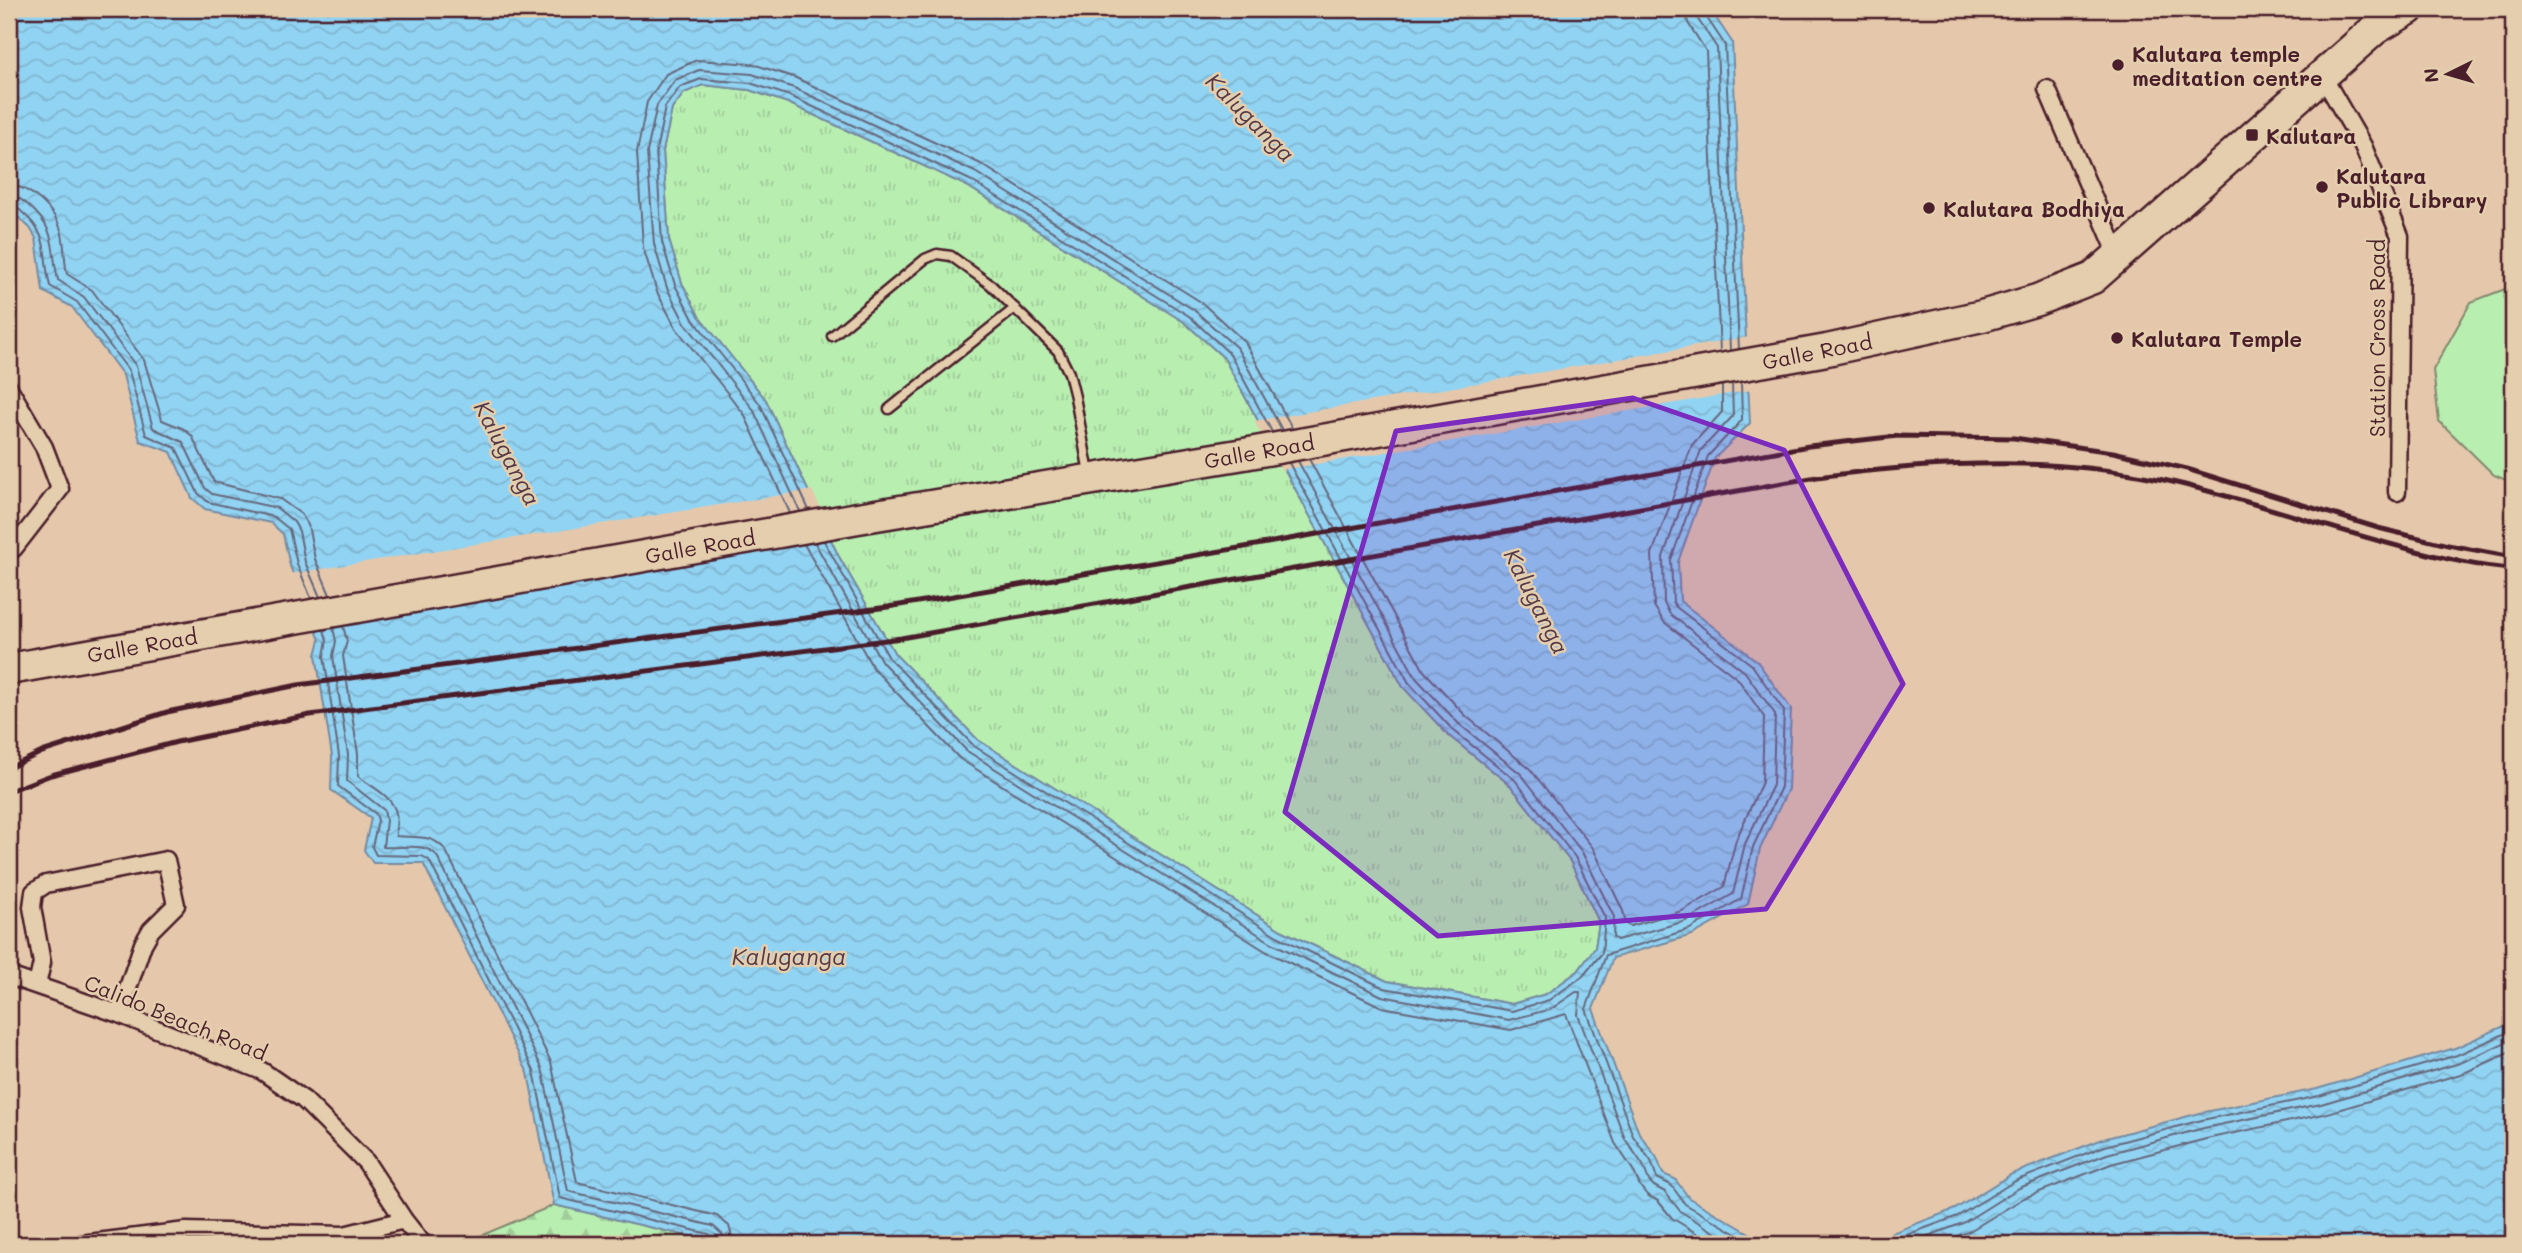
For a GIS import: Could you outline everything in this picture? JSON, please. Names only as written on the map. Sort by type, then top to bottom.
[{"type":"highway","name":"Galle Road","points":[[9,669],[1827,350],[1982,316],[2037,300],[2092,278],[2375,29],[2409,9]]},
{"type":"street","name":"Station Cross Road","points":[[2322,75],[2363,146],[2400,236],[2397,492]]},
{"type":"street","points":[[2047,89],[2118,255]]},
{"type":"street","points":[[9,388],[44,447],[60,489],[9,551]]},
{"type":"street","points":[[37,985],[42,963],[32,907],[34,892],[46,884],[166,860],[176,905],[151,930],[143,944],[119,1014]]},
{"type":"street","name":"Calido Beach Road","points":[[9,976],[119,1014],[262,1071],[304,1100],[366,1161],[423,1244]]},
{"type":"street","points":[[81,1244],[186,1231],[344,1235],[404,1220]]},
{"type":"lane","points":[[832,336],[925,259],[937,254],[951,256],[991,285],[1058,352],[1069,373],[1090,479]]},
{"type":"lane","points":[[888,409],[1015,308]]},
{"type":"highlighted area","points":[[1633,398],[1784,450],[1903,684],[1766,909],[1438,936],[1285,812],[1396,431]]},
{"type":"green space","points":[[703,85],[749,90],[788,103],[967,186],[1184,322],[1224,358],[1403,687],[1448,735],[1510,785],[1570,861],[1599,922],[1595,948],[1578,971],[1546,994],[1512,1004],[1387,981],[1281,930],[978,740],[895,654],[838,555],[766,400],[699,316],[682,283],[669,240],[663,151],[672,109],[684,93]]},
{"type":"green space","points":[[2513,286],[2513,483],[2494,475],[2439,421],[2433,370],[2471,302]]},
{"type":"green space","points":[[554,1205],[722,1244],[461,1244]]},
{"type":"water","name":"Kaluganga","points":[[9,9],[1710,9],[1732,42],[1750,423],[1715,458],[1678,562],[1680,601],[1757,661],[1791,709],[1788,789],[1760,849],[1748,904],[1692,935],[1613,958],[1593,1009],[1639,1133],[1657,1158],[1663,1174],[1675,1179],[1689,1198],[1768,1244],[722,1244],[554,1205],[528,1073],[423,863],[373,863],[364,850],[371,818],[331,790],[332,756],[316,655],[320,640],[290,566],[283,534],[271,523],[205,509],[192,498],[171,452],[140,441],[123,375],[72,307],[43,291],[36,238],[30,228],[9,209]],"holes":[[[703,85],[749,90],[788,103],[967,186],[1184,322],[1224,358],[1403,687],[1448,735],[1510,785],[1570,861],[1599,922],[1595,948],[1578,971],[1546,994],[1512,1004],[1387,981],[1281,930],[978,740],[895,654],[838,555],[766,400],[699,316],[682,283],[669,240],[663,151],[672,109],[684,93]]]},
{"type":"water","points":[[2513,1022],[2513,1244],[1868,1244],[1955,1209],[2012,1174],[2103,1139],[2200,1113],[2317,1089],[2455,1048]]},
{"type":"pier","points":[[1749,337],[1752,390],[1281,470],[1254,421]]},
{"type":"pier","points":[[812,490],[834,537],[309,622],[290,574]]},
{"type":"railway","points":[[9,768],[42,752],[167,712],[298,685],[888,607],[1239,548],[1809,446],[1898,436],[2014,438],[2113,452],[2187,469],[2378,528],[2513,557]]},
{"type":"railway","points":[[9,791],[51,775],[177,742],[310,715],[901,638],[1817,477],[1909,467],[2048,465],[2139,475],[2213,492],[2435,556],[2513,569]]},
{"type":"place","name":"Kalutara temple meditation centre","points":[[2118,65]]},
{"type":"place","name":"Kalutara","points":[[2252,135]]},
{"type":"place","name":"Kalutara Public Library","points":[[2322,187]]},
{"type":"place","name":"Kalutara Bodhiya","points":[[1929,208]]},
{"type":"place","name":"Kalutara Temple","points":[[2117,338]]}]
